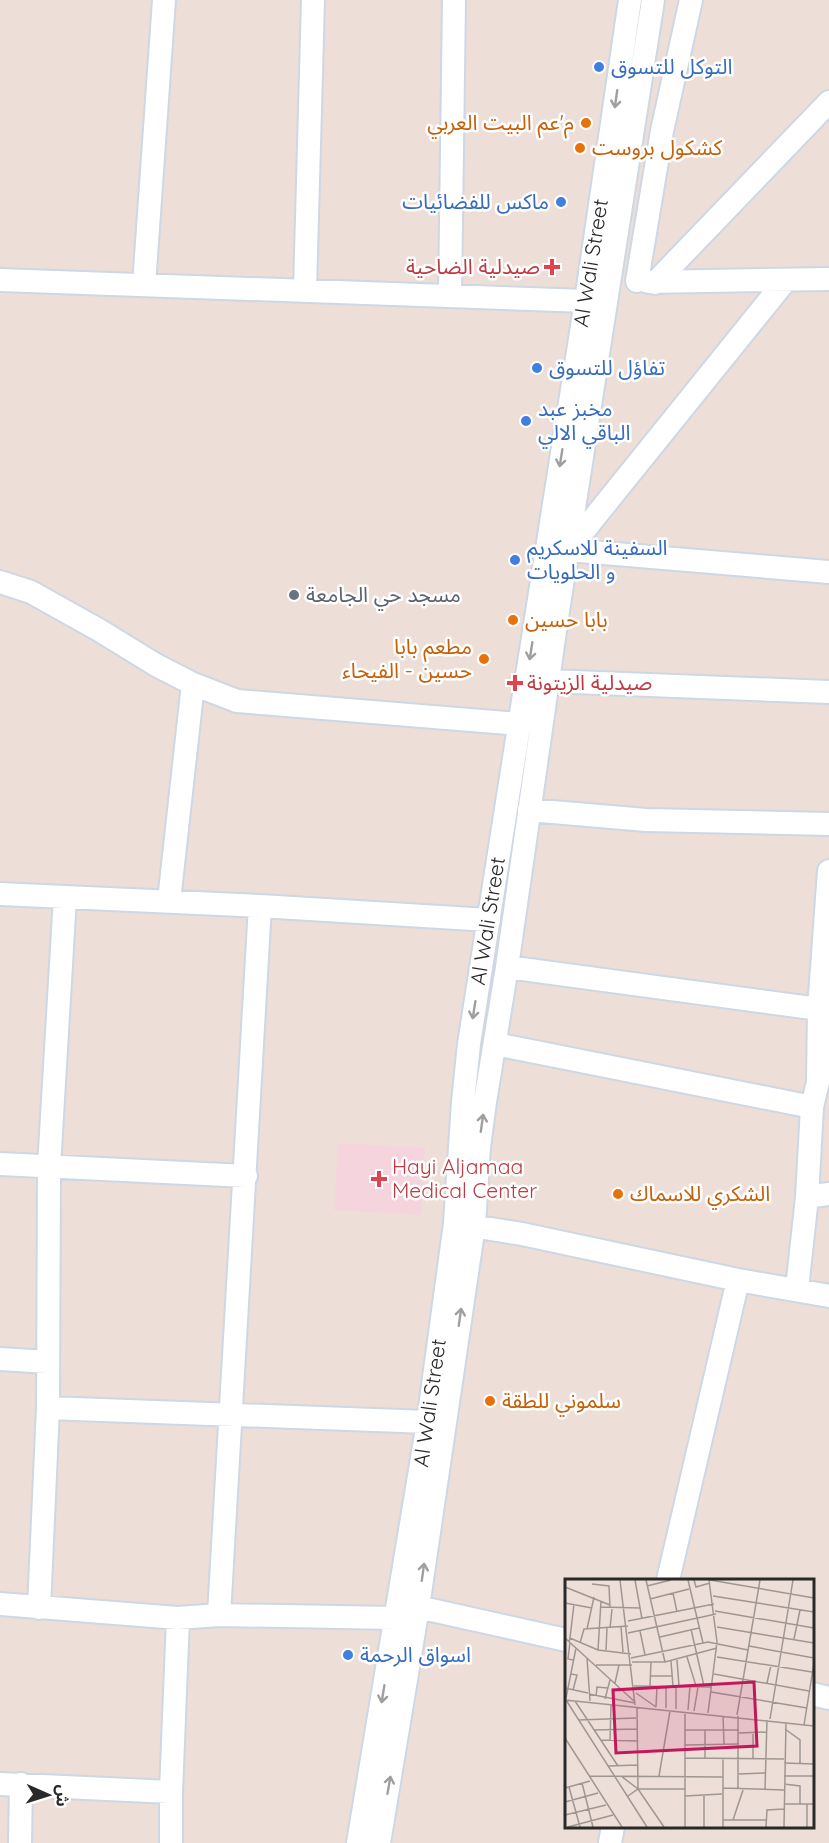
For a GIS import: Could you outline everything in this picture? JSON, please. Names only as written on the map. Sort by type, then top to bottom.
[{"type":"street","points":[[144,285],[164,0]]},
{"type":"street","points":[[305,290],[313,0]]},
{"type":"street","points":[[450,296],[454,0]]},
{"type":"street","name":"Al Wali Street","points":[[379,1843],[418,1606],[464,1224],[457,1179],[468,1055],[586,301],[630,0]]},
{"type":"street","name":"Al Wali Street","points":[[358,1843],[428,1422],[479,1147],[653,0]]},
{"type":"street","points":[[646,282],[662,130],[691,0]]},
{"type":"street","points":[[646,282],[829,102]]},
{"type":"street","points":[[610,281],[829,279]]},
{"type":"street","points":[[0,280],[586,301]]},
{"type":"street","points":[[568,550],[785,281]]},
{"type":"street","points":[[568,550],[829,572]]},
{"type":"street","points":[[0,582],[31,591],[156,666],[193,684],[237,700],[520,724]]},
{"type":"street","points":[[548,681],[829,692]]},
{"type":"street","points":[[169,901],[193,684]]},
{"type":"street","points":[[529,810],[646,820],[829,824]]},
{"type":"street","points":[[797,1289],[818,1196],[812,1107],[824,1081],[819,1009],[829,871]]},
{"type":"street","points":[[0,894],[169,901],[489,920]]},
{"type":"street","points":[[39,1608],[48,1408],[48,1167],[65,897]]},
{"type":"street","points":[[219,1615],[260,906]]},
{"type":"street","points":[[507,967],[819,1009]]},
{"type":"street","points":[[495,1044],[812,1107]]},
{"type":"street","points":[[0,1164],[246,1176]]},
{"type":"street","points":[[464,1224],[738,1280],[829,1296]]},
{"type":"street","points":[[668,1579],[738,1280]]},
{"type":"street","points":[[0,1359],[48,1362]]},
{"type":"street","points":[[48,1408],[428,1422]]},
{"type":"street","points":[[0,1604],[178,1618],[219,1615],[395,1618]]},
{"type":"street","points":[[418,1606],[565,1640]]},
{"type":"street","points":[[171,1843],[178,1618]]},
{"type":"street","points":[[814,1694],[829,1698]]},
{"type":"street","points":[[20,1843],[11,1784],[171,1792]]},
{"type":"street","points":[[610,1843],[614,1828]]},
{"type":"shaded area","name":"Hayi Aljamaa Medical Center","points":[[338,1143],[425,1148],[421,1215],[334,1210]]},
{"type":"place","name":"التوكل للتسوق","points":[[599,67]]},
{"type":"place","name":"م'عم البيت العربي","points":[[586,123]]},
{"type":"place","name":"كشكول بروست","points":[[580,148]]},
{"type":"place","name":"ماكس للفضائيات","points":[[561,202]]},
{"type":"place","name":"صيدلية الضاحية","points":[[552,267]]},
{"type":"place","name":"تفاؤل للتسوق","points":[[537,368]]},
{"type":"place","name":"مخبز عبد الباقي الالي","points":[[526,421]]},
{"type":"place","name":"السفينة للاسكريم و الحلويات","points":[[515,560]]},
{"type":"place","name":"مسجد حي الجامعة","points":[[294,595]]},
{"type":"place","name":"بابا حسين","points":[[513,620]]},
{"type":"place","name":"مطعم بابا حسين - الفيحاء","points":[[484,659]]},
{"type":"place","name":"صيدلية الزيتونة","points":[[515,683]]},
{"type":"place","name":"Hayi Aljamaa Medical Center","points":[[379,1179]]},
{"type":"place","name":"الشكري للاسماك","points":[[618,1194]]},
{"type":"place","name":"سلموني للطقة","points":[[490,1401]]},
{"type":"place","name":"اسواق الرحمة","points":[[348,1655]]}]
